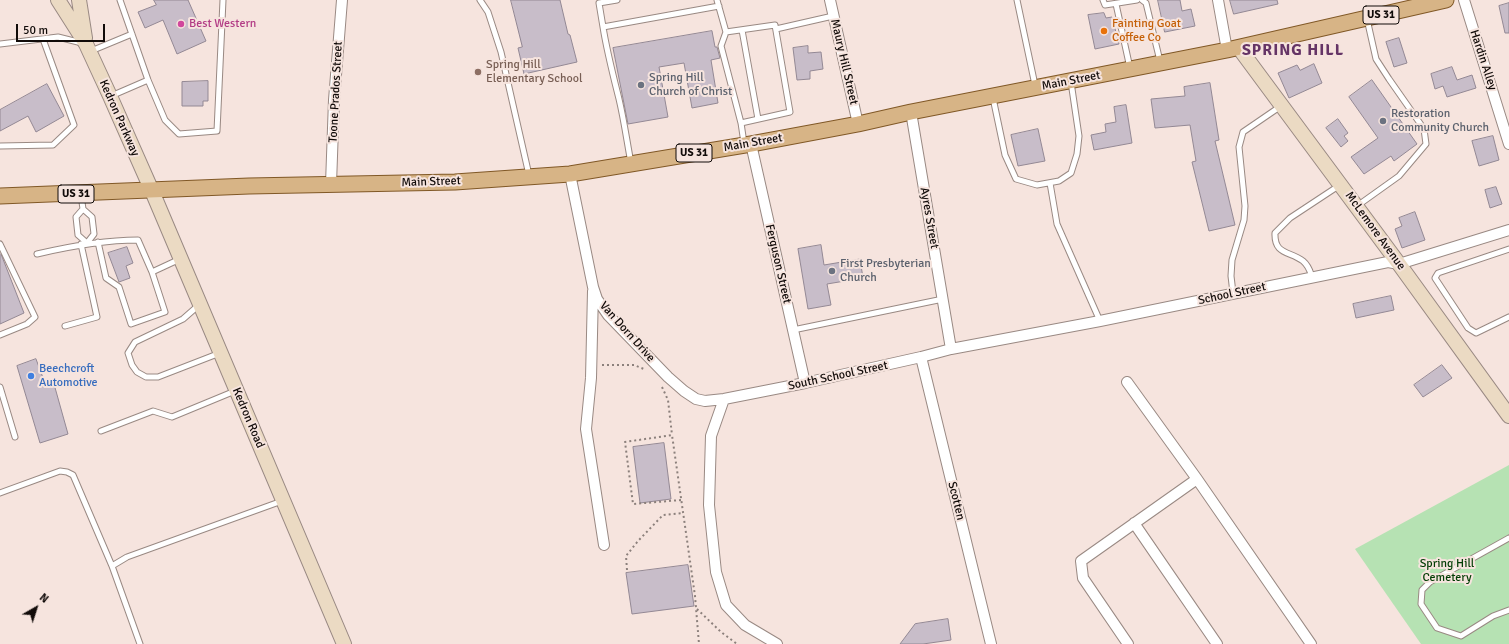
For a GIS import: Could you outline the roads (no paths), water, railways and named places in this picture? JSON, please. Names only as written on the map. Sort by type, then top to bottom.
[{"type":"main road","name":"Main Street","points":[[0,196],[81,194],[249,186],[455,182],[570,174],[748,145],[1130,70],[1233,49],[1446,0]]},
{"type":"street","name":"Kedron Parkway","points":[[58,0],[88,48],[152,191]]},
{"type":"street","name":"Kedron Parkway","points":[[79,0],[88,48]]},
{"type":"street","name":"Toone Prados Street","points":[[332,184],[334,100],[342,0]]},
{"type":"street","name":"Maury Hill Street","points":[[830,0],[858,124]]},
{"type":"street","points":[[1218,0],[1233,49]]},
{"type":"street","name":"Hardin Alley","points":[[1464,0],[1506,124],[1509,144]]},
{"type":"street","name":"McLemore Avenue","points":[[1233,49],[1282,106],[1357,206],[1509,416]]},
{"type":"street","name":"Ayres Street","points":[[911,112],[951,349]]},
{"type":"street","name":"Ferguson Street","points":[[748,145],[805,383]]},
{"type":"street","name":"Van Dorn Drive","points":[[570,174],[593,287],[597,299],[608,315],[684,391],[696,399],[705,401],[724,399]]},
{"type":"street","name":"Kedron Road","points":[[152,191],[344,644]]},
{"type":"street","name":"School Street","points":[[951,349],[1100,321],[1388,262],[1399,264],[1509,230]]},
{"type":"street","points":[[593,287],[591,311],[591,378],[586,429],[604,545]]},
{"type":"street","name":"South School Street","points":[[724,399],[805,383],[951,349]]},
{"type":"street","name":"Scotten","points":[[921,357],[991,644]]},
{"type":"street","points":[[1127,382],[1197,479],[1311,644]]},
{"type":"street","points":[[724,399],[711,436],[709,505],[716,572],[726,605],[745,625],[777,644]]},
{"type":"street","points":[[1128,644],[1083,578],[1081,561],[1197,479]]},
{"type":"street","points":[[1134,523],[1217,644]]},
{"type":"lane","points":[[120,0],[148,80],[165,120],[179,134],[217,131],[223,0]]},
{"type":"lane","points":[[480,0],[488,12],[502,52],[529,176]]},
{"type":"lane","points":[[618,0],[599,3],[607,54],[619,100],[631,164]]},
{"type":"lane","points":[[717,0],[726,32],[721,46],[748,145]]},
{"type":"lane","points":[[1017,0],[1036,88]]},
{"type":"lane","points":[[1103,0],[1105,5],[1137,0]]},
{"type":"lane","points":[[1142,0],[1146,3],[1160,64]]},
{"type":"lane","points":[[1116,4],[1130,70]]},
{"type":"lane","points":[[603,27],[719,6]]},
{"type":"lane","points":[[776,29],[834,16]]},
{"type":"lane","points":[[1357,206],[1399,176],[1416,158],[1426,144],[1424,129],[1376,59],[1367,18]]},
{"type":"lane","points":[[726,32],[775,25],[790,112],[741,123]]},
{"type":"lane","points":[[742,30],[758,119]]},
{"type":"lane","points":[[0,44],[58,37],[88,48],[132,34]]},
{"type":"lane","points":[[0,146],[53,146],[74,125],[43,39]]},
{"type":"lane","points":[[110,96],[148,80]]},
{"type":"lane","points":[[993,96],[1005,154],[1016,179],[1037,185],[1050,183],[1059,181],[1071,173],[1077,154],[1079,136],[1071,81]]},
{"type":"lane","points":[[1233,294],[1231,276],[1232,260],[1244,220],[1245,206],[1239,147],[1243,132],[1282,106]]},
{"type":"lane","points":[[1050,183],[1057,224],[1100,321]]},
{"type":"lane","points":[[1312,277],[1310,268],[1304,262],[1282,251],[1275,242],[1275,233],[1290,218],[1340,184]]},
{"type":"lane","points":[[81,194],[83,210],[92,217],[94,234],[87,243]]},
{"type":"lane","points":[[83,210],[76,217],[78,235],[87,243]]},
{"type":"lane","points":[[37,254],[87,243],[118,240],[138,240],[152,272],[165,312],[131,324],[119,287],[106,278],[98,242]]},
{"type":"lane","points":[[0,244],[34,317],[27,324],[0,335]]},
{"type":"lane","points":[[65,326],[97,317],[81,244]]},
{"type":"lane","points":[[1509,249],[1438,273],[1436,278],[1468,328],[1476,332],[1509,317]]},
{"type":"lane","points":[[152,272],[181,259]]},
{"type":"lane","points":[[793,330],[943,299]]},
{"type":"lane","points":[[200,305],[183,319],[135,342],[128,353],[132,365],[137,372],[146,377],[158,377],[221,353]]},
{"type":"lane","points":[[0,386],[15,437]]},
{"type":"lane","points":[[101,431],[153,411],[172,417],[236,390]]},
{"type":"lane","points":[[0,493],[60,471],[73,475],[112,566],[140,644]]},
{"type":"lane","points":[[112,566],[127,557],[283,501]]},
{"type":"lane","points":[[1509,538],[1430,582],[1422,590],[1421,604],[1437,628],[1461,636],[1493,616],[1508,609],[1509,610]]},
{"type":"place","name":"Best Western","points":[[181,24]]},
{"type":"place","name":"Fainting Goat Coffee Co","points":[[1104,31]]},
{"type":"place","name":"Spring Hill Elementary School","points":[[478,72]]},
{"type":"place","name":"Spring Hill Church of Christ","points":[[641,85]]},
{"type":"place","name":"Restoration Community Church","points":[[1383,121]]},
{"type":"place","name":"First Presbyterian Church","points":[[832,271]]},
{"type":"place","name":"Beechcroft Automotive","points":[[31,376]]},
{"type":"district","name":"SPRING HILL","points":[[1293,51]]},
{"type":"park label","name":"Spring Hill Cemetery","points":[[1447,571]]}]
